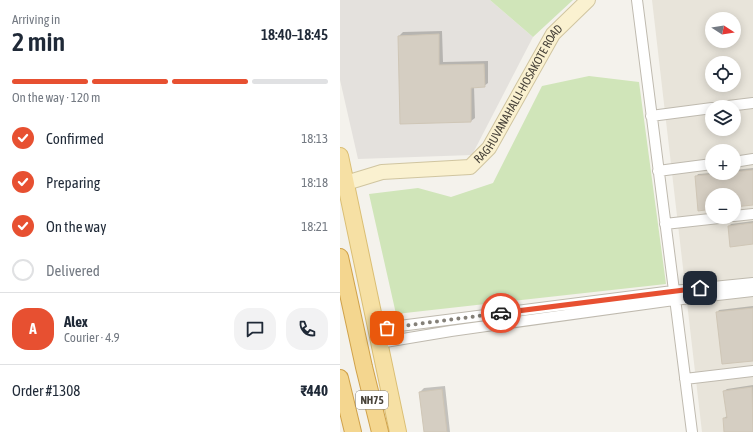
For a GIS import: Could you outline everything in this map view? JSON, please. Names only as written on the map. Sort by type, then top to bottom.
[{"type":"highway","name":"NH75","points":[[340,257],[380,432]]},
{"type":"highway","name":"NH75","points":[[340,378],[353,432]]},
{"type":"main road","name":"RAGHUVANAHALLI-HOSAKOTE ROAD","points":[[346,183],[382,172],[470,167],[489,148],[553,34],[588,0]]},
{"type":"main road","points":[[340,156],[398,432]]},
{"type":"street","points":[[637,0],[684,379],[692,432]]},
{"type":"street","points":[[741,104],[753,103]]},
{"type":"street","points":[[651,116],[705,109]]},
{"type":"street","points":[[741,161],[753,159]]},
{"type":"street","points":[[658,171],[705,165]]},
{"type":"street","points":[[741,215],[753,214]]},
{"type":"street","points":[[665,224],[705,220]]},
{"type":"street","points":[[378,336],[451,331],[753,283]]},
{"type":"street","points":[[378,336],[674,296],[753,291]]},
{"type":"street","points":[[684,379],[753,371]]},
{"type":"shaded area","points":[[340,0],[490,0],[533,37],[472,155],[358,159],[340,80]]},
{"type":"shaded area","points":[[652,0],[753,0],[753,432],[702,432]]},
{"type":"green space","points":[[490,0],[573,0],[533,37]]},
{"type":"green space","points":[[589,76],[639,82],[666,284],[396,314],[369,194],[418,188],[451,197],[493,183],[542,86]]},
{"type":"building","points":[[439,34],[439,65],[484,64],[485,87],[471,88],[471,122],[400,124],[398,36]]},
{"type":"building","points":[[753,170],[753,205],[741,206],[741,188],[705,188],[705,210],[698,211],[695,176],[705,175],[705,180],[741,180],[741,171]]},
{"type":"building","points":[[753,223],[753,244],[730,247],[728,226]]},
{"type":"building","points":[[753,308],[753,361],[722,364],[716,312]]},
{"type":"building","points":[[752,387],[753,432],[724,432],[723,418],[727,418],[723,391]]},
{"type":"building","points":[[442,389],[447,432],[424,432],[419,392]]},
{"type":"way so far","points":[[387,328],[501,313]]},
{"type":"route","points":[[501,313],[700,288]]}]
